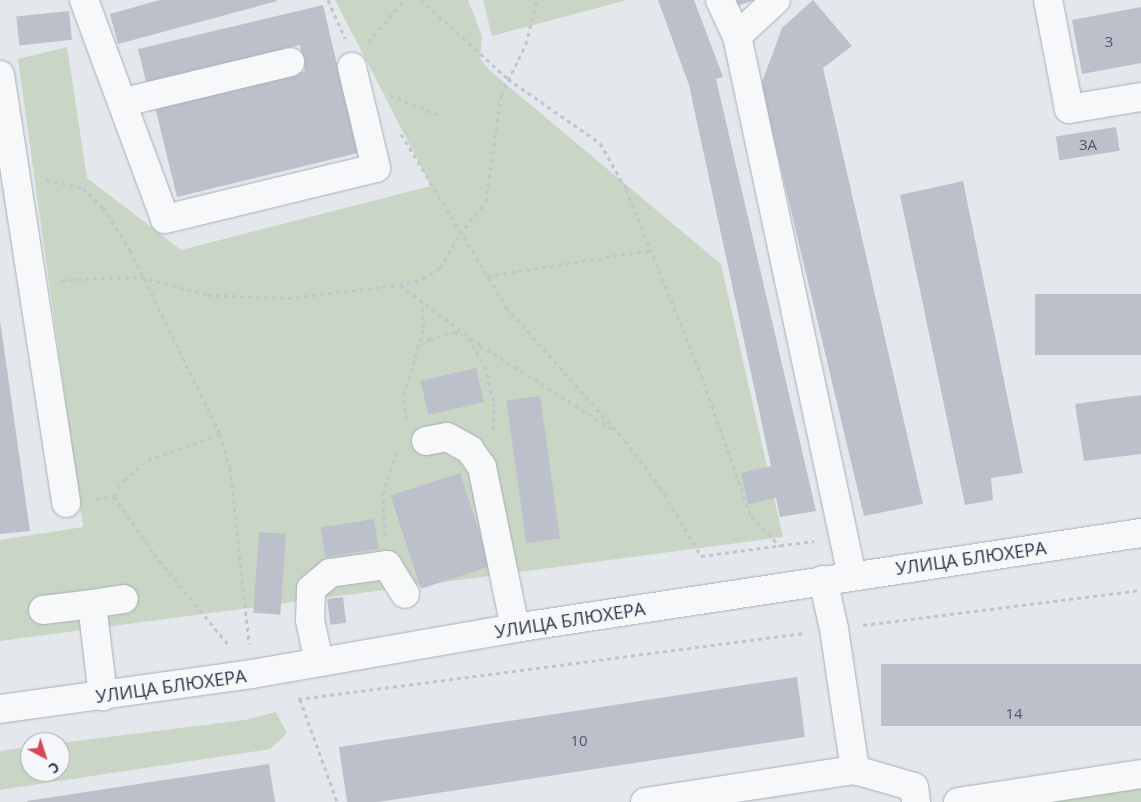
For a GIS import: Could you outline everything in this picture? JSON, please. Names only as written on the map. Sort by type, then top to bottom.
[{"type":"street","points":[[84,0],[124,102],[164,219],[376,168],[352,67]]},
{"type":"street","points":[[720,0],[737,36],[852,576]]},
{"type":"street","points":[[737,36],[776,0]]},
{"type":"street","points":[[1048,0],[1069,109],[1141,97]]},
{"type":"street","points":[[124,102],[290,62]]},
{"type":"street","points":[[0,75],[66,503]]},
{"type":"street","points":[[426,441],[447,437],[470,450],[482,467],[515,628]]},
{"type":"street","name":"УЛИЦА БЛЮХЕРА","points":[[0,709],[252,674],[515,628],[1141,533]]},
{"type":"street","points":[[319,662],[310,620],[311,589],[330,573],[387,565],[405,594]]},
{"type":"street","points":[[823,580],[834,629],[855,770]]},
{"type":"street","points":[[43,610],[124,599]]},
{"type":"street","points":[[92,604],[103,696]]},
{"type":"street","points":[[645,802],[771,793],[855,770],[914,787],[916,802]]},
{"type":"street","points":[[958,802],[1141,774]]},
{"type":"path","points":[[328,0],[347,41]]},
{"type":"path","points":[[367,43],[404,0]]},
{"type":"path","points":[[421,0],[508,79],[600,143],[626,189],[651,250],[701,375],[751,516],[780,546]]},
{"type":"path","points":[[33,281],[141,277],[208,295],[288,298],[399,285],[423,279],[440,268],[460,234],[486,202],[501,95],[526,44],[537,0]]},
{"type":"path","points":[[381,92],[438,115]]},
{"type":"path","points":[[398,130],[506,307],[618,433],[660,487],[701,556],[818,540],[823,580]]},
{"type":"path","points":[[14,156],[44,179],[83,188],[103,207],[130,250],[141,277],[220,434],[230,468],[252,674]]},
{"type":"path","points":[[487,276],[651,250]]},
{"type":"path","points":[[399,285],[467,336],[618,433]]},
{"type":"path","points":[[420,346],[430,339],[454,332],[467,336],[485,366],[494,402],[493,443],[482,467]]},
{"type":"path","points":[[66,503],[114,496],[124,480],[148,460],[220,434]]},
{"type":"path","points":[[114,496],[154,554],[252,674]]},
{"type":"path","points":[[290,700],[1141,590]]},
{"type":"path","points":[[288,668],[337,802]]},
{"type":"green space","points":[[335,0],[468,0],[482,36],[480,58],[489,70],[721,264],[783,537],[0,641],[0,540],[83,527],[18,59],[67,47],[87,178],[181,250],[431,186]]},
{"type":"green space","points":[[483,0],[627,0],[492,36]]},
{"type":"green space","points":[[276,712],[287,733],[270,749],[70,779],[70,742],[245,720]]},
{"type":"green space","points":[[20,748],[20,782],[53,782],[0,790],[0,751]]},
{"type":"green space","points":[[1141,782],[1141,802],[1000,802]]},
{"type":"building","points":[[160,0],[277,1],[118,44],[110,14]]},
{"type":"building","points":[[658,0],[694,0],[723,77],[716,79],[816,511],[780,517],[776,498],[748,504],[741,473],[771,466],[689,85]]},
{"type":"building","points":[[732,0],[755,0],[734,7]]},
{"type":"building","points":[[813,0],[852,46],[823,68],[923,504],[864,516],[761,85],[782,28]]},
{"type":"building","points":[[323,5],[358,153],[177,197],[155,107],[305,71],[300,45],[146,82],[138,49]]},
{"type":"building","points":[[1141,7],[1141,63],[1082,74],[1072,20]]},
{"type":"building","points":[[69,11],[72,40],[19,45],[16,17]]},
{"type":"building","points":[[1116,127],[1120,151],[1060,160],[1056,137]]},
{"type":"building","points":[[963,181],[1023,473],[991,478],[993,500],[965,505],[900,195]]},
{"type":"building","points":[[1035,294],[1141,294],[1141,355],[1035,355]]},
{"type":"building","points":[[0,320],[30,531],[0,534]]},
{"type":"building","points":[[476,368],[484,402],[428,415],[420,381]]},
{"type":"building","points":[[1141,395],[1141,454],[1084,461],[1075,404]]},
{"type":"building","points":[[540,396],[560,539],[526,543],[506,401]]},
{"type":"building","points":[[460,473],[490,566],[421,589],[391,496]]},
{"type":"building","points":[[374,519],[379,549],[325,557],[321,527]]},
{"type":"building","points":[[259,532],[286,534],[280,615],[253,613]]},
{"type":"building","points":[[343,597],[346,623],[330,625],[327,599]]},
{"type":"building","points":[[881,664],[1141,664],[1141,726],[881,726]]},
{"type":"building","points":[[797,677],[805,737],[378,802],[347,802],[339,747]]},
{"type":"building","points":[[269,764],[275,802],[27,802],[27,801]]}]
